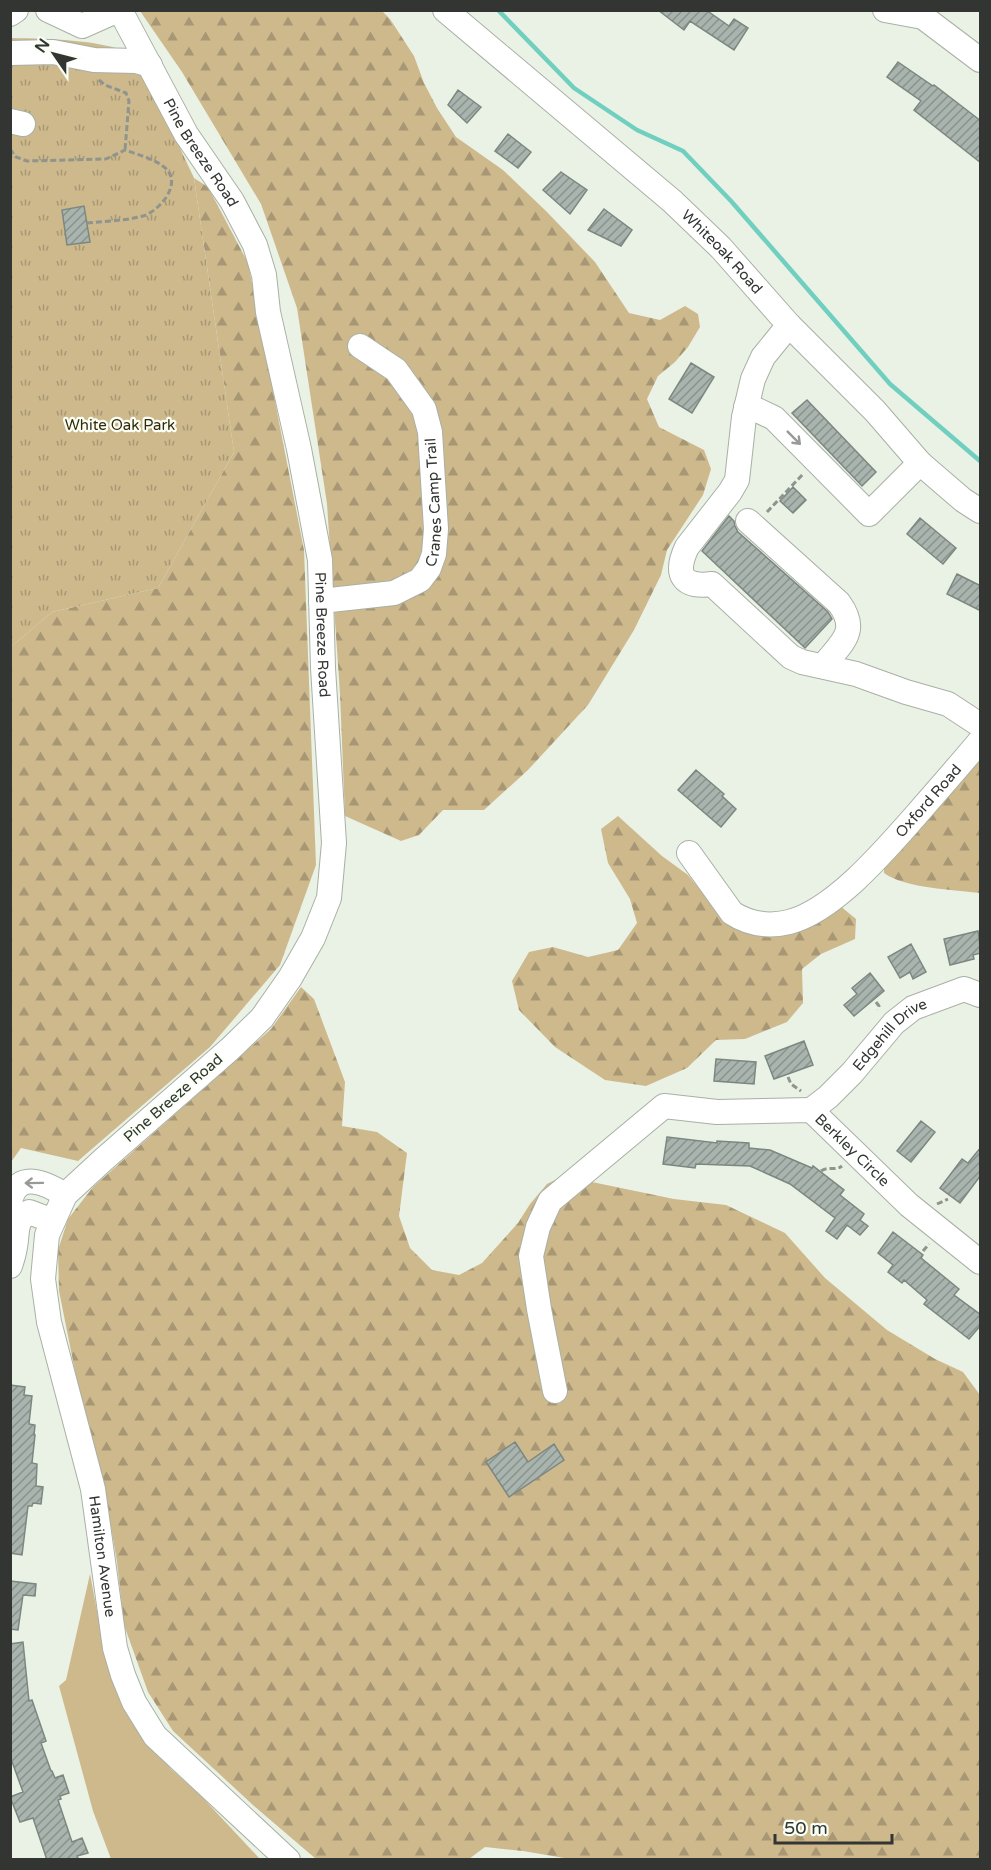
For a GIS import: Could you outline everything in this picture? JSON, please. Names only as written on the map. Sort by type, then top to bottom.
[{"type":"street","points":[[10,14],[16,10]]},
{"type":"street","points":[[48,10],[82,26],[119,10]]},
{"type":"street","name":"Pine Breeze Road","points":[[65,1196],[262,1018],[290,978],[313,938],[329,898],[334,843],[323,668],[320,560],[299,449],[268,312],[264,275],[255,245],[232,201],[186,134],[119,10]]},
{"type":"street","name":"Whiteoak Road","points":[[445,10],[672,201],[721,248],[789,325],[875,411],[920,464],[963,500],[981,511]]},
{"type":"street","points":[[885,10],[923,17],[981,60]]},
{"type":"street","points":[[10,53],[53,52],[94,60],[136,61],[150,65]]},
{"type":"street","points":[[789,325],[772,344],[757,367],[746,407],[737,480],[687,547],[682,557],[681,573],[684,579],[691,584],[700,586],[712,584],[791,657],[802,662],[856,674],[948,704],[981,725]]},
{"type":"street","name":"Cranes Camp Trail","points":[[321,601],[394,593],[420,580],[429,568],[434,554],[436,529],[430,432],[424,409],[396,370],[360,346]]},
{"type":"street","points":[[746,407],[774,418],[869,514],[920,464]]},
{"type":"street","points":[[751,524],[839,603],[846,613],[849,630],[847,637],[823,666]]},
{"type":"street","name":"Oxford Road","points":[[689,853],[732,913],[754,923],[770,925],[789,922],[811,913],[875,862],[981,741]]},
{"type":"street","name":"Edgehill Drive","points":[[811,1110],[844,1081],[894,1023],[913,1008],[964,989],[981,995]]},
{"type":"street","name":"Berkley Circle","points":[[555,1391],[531,1256],[538,1227],[550,1201],[664,1106],[717,1112],[811,1110],[909,1204],[981,1262]]},
{"type":"street","points":[[10,1202],[13,1192],[18,1187],[31,1182],[46,1183],[65,1196]]},
{"type":"street","name":"Hamilton Avenue","points":[[65,1196],[46,1235],[43,1279],[49,1322],[93,1489],[115,1648],[123,1675],[143,1718],[155,1736],[288,1860]]},
{"type":"street","points":[[12,1254],[15,1233],[22,1216],[29,1212],[53,1221]]},
{"type":"path","points":[[94,60],[94,72],[97,79],[105,85],[126,93],[129,101],[125,150]]},
{"type":"path","points":[[10,149],[16,157],[27,162],[106,159],[125,150],[164,166],[169,172],[172,179],[170,190],[165,201],[155,211],[143,216],[87,223]]},
{"type":"path","points":[[751,524],[816,460]]},
{"type":"path","points":[[821,1171],[840,1168],[848,1161]]},
{"type":"green space","points":[[140,11],[382,11],[390,19],[414,56],[424,83],[456,137],[503,170],[546,211],[595,262],[629,313],[660,320],[685,306],[698,314],[700,327],[688,347],[658,376],[647,399],[659,427],[704,450],[711,469],[703,495],[667,550],[661,575],[634,630],[588,705],[528,770],[484,810],[443,810],[419,835],[401,841],[345,816],[340,694],[327,504],[297,308],[261,204],[182,72]]},
{"type":"green space","name":"White Oak Park","points":[[11,38],[88,42],[133,53],[151,86],[194,178],[234,452],[158,588],[52,612],[11,647]]},
{"type":"green space","points":[[194,178],[208,187],[248,263],[304,550],[316,865],[280,965],[210,1047],[78,1161],[21,1148],[11,1162],[11,647],[52,612],[158,588],[234,452]]},
{"type":"green space","points":[[980,754],[980,893],[917,885],[884,873],[884,865]]},
{"type":"green space","points":[[618,816],[662,856],[688,875],[728,924],[760,936],[780,933],[839,905],[856,919],[855,939],[821,954],[802,969],[803,1003],[787,1022],[745,1039],[716,1040],[687,1068],[646,1086],[605,1080],[555,1047],[519,1010],[512,981],[529,952],[553,947],[588,957],[618,950],[637,923],[630,899],[608,863],[601,829]]},
{"type":"green space","points":[[301,987],[314,999],[345,1082],[342,1126],[377,1132],[407,1153],[399,1216],[410,1248],[432,1270],[459,1275],[482,1263],[518,1223],[547,1184],[563,1176],[674,1199],[726,1205],[785,1233],[825,1278],[887,1330],[935,1359],[963,1372],[980,1395],[980,1859],[576,1860],[485,1847],[469,1859],[316,1859],[254,1806],[173,1731],[148,1692],[124,1625],[108,1509],[75,1371],[59,1291],[58,1250],[68,1219],[93,1187],[271,1029]]},
{"type":"green space","points":[[90,1574],[107,1664],[120,1697],[141,1733],[171,1769],[201,1796],[260,1859],[111,1859],[93,1811],[59,1686],[66,1680]]},
{"type":"building","points":[[658,10],[706,10],[729,26],[734,19],[748,28],[734,50],[690,21],[684,30]]},
{"type":"building","points":[[898,62],[934,85],[981,121],[981,163],[914,110],[921,101],[887,77]]},
{"type":"building","points":[[458,90],[481,107],[467,123],[448,105]]},
{"type":"building","points":[[508,134],[531,152],[518,168],[495,151]]},
{"type":"building","points":[[561,172],[587,190],[570,214],[543,190]]},
{"type":"building","points":[[84,206],[90,242],[67,245],[62,210]]},
{"type":"building","points":[[604,209],[632,230],[621,246],[588,230]]},
{"type":"building","points":[[691,363],[714,377],[692,413],[669,399]]},
{"type":"building","points":[[807,400],[876,472],[862,486],[792,413]]},
{"type":"building","points":[[793,487],[806,500],[793,513],[780,501]]},
{"type":"building","points":[[729,516],[734,521],[738,532],[828,612],[832,619],[805,648],[702,551]]},
{"type":"building","points":[[920,518],[956,548],[943,564],[907,534]]},
{"type":"building","points":[[957,574],[981,586],[981,611],[947,594]]},
{"type":"building","points":[[696,770],[724,794],[722,796],[736,809],[721,827],[678,790]]},
{"type":"building","points":[[978,931],[981,953],[973,955],[974,959],[950,965],[944,939]]},
{"type":"building","points":[[911,944],[926,972],[913,979],[910,972],[900,978],[888,957]]},
{"type":"building","points":[[870,973],[884,991],[854,1016],[844,1005],[857,994],[852,988]]},
{"type":"building","points":[[804,1041],[813,1065],[774,1079],[765,1056]]},
{"type":"building","points":[[716,1059],[756,1062],[754,1084],[714,1081]]},
{"type":"building","points":[[921,1121],[935,1132],[911,1162],[897,1151]]},
{"type":"building","points":[[667,1137],[717,1143],[717,1141],[749,1143],[749,1148],[770,1150],[812,1168],[813,1166],[844,1190],[840,1195],[864,1214],[860,1220],[868,1226],[860,1235],[847,1225],[837,1239],[826,1231],[835,1218],[790,1184],[750,1166],[696,1164],[695,1168],[663,1164]]},
{"type":"building","points":[[981,1147],[981,1175],[960,1203],[940,1188],[962,1159],[968,1163]]},
{"type":"building","points":[[893,1232],[923,1255],[921,1258],[959,1289],[954,1295],[981,1315],[981,1325],[969,1339],[924,1304],[927,1300],[904,1280],[902,1283],[888,1272],[893,1265],[878,1253]]},
{"type":"building","points":[[10,1385],[25,1387],[24,1395],[32,1396],[29,1424],[35,1425],[35,1435],[32,1463],[37,1464],[36,1486],[43,1487],[41,1504],[33,1503],[32,1506],[28,1506],[22,1555],[10,1553]]},
{"type":"building","points":[[515,1442],[528,1462],[554,1444],[564,1460],[509,1497],[486,1462]]},
{"type":"building","points":[[10,1581],[36,1584],[35,1596],[23,1595],[18,1630],[10,1629]]},
{"type":"building","points":[[23,1642],[29,1701],[32,1700],[46,1741],[41,1743],[51,1771],[55,1778],[63,1775],[69,1793],[60,1796],[61,1799],[58,1800],[72,1842],[82,1838],[88,1853],[77,1856],[79,1860],[47,1860],[33,1818],[20,1822],[10,1797],[23,1792],[10,1756],[10,1644]]},
{"type":"waterway","points":[[498,10],[574,88],[637,130],[683,151],[731,201],[890,384],[980,461]]}]
